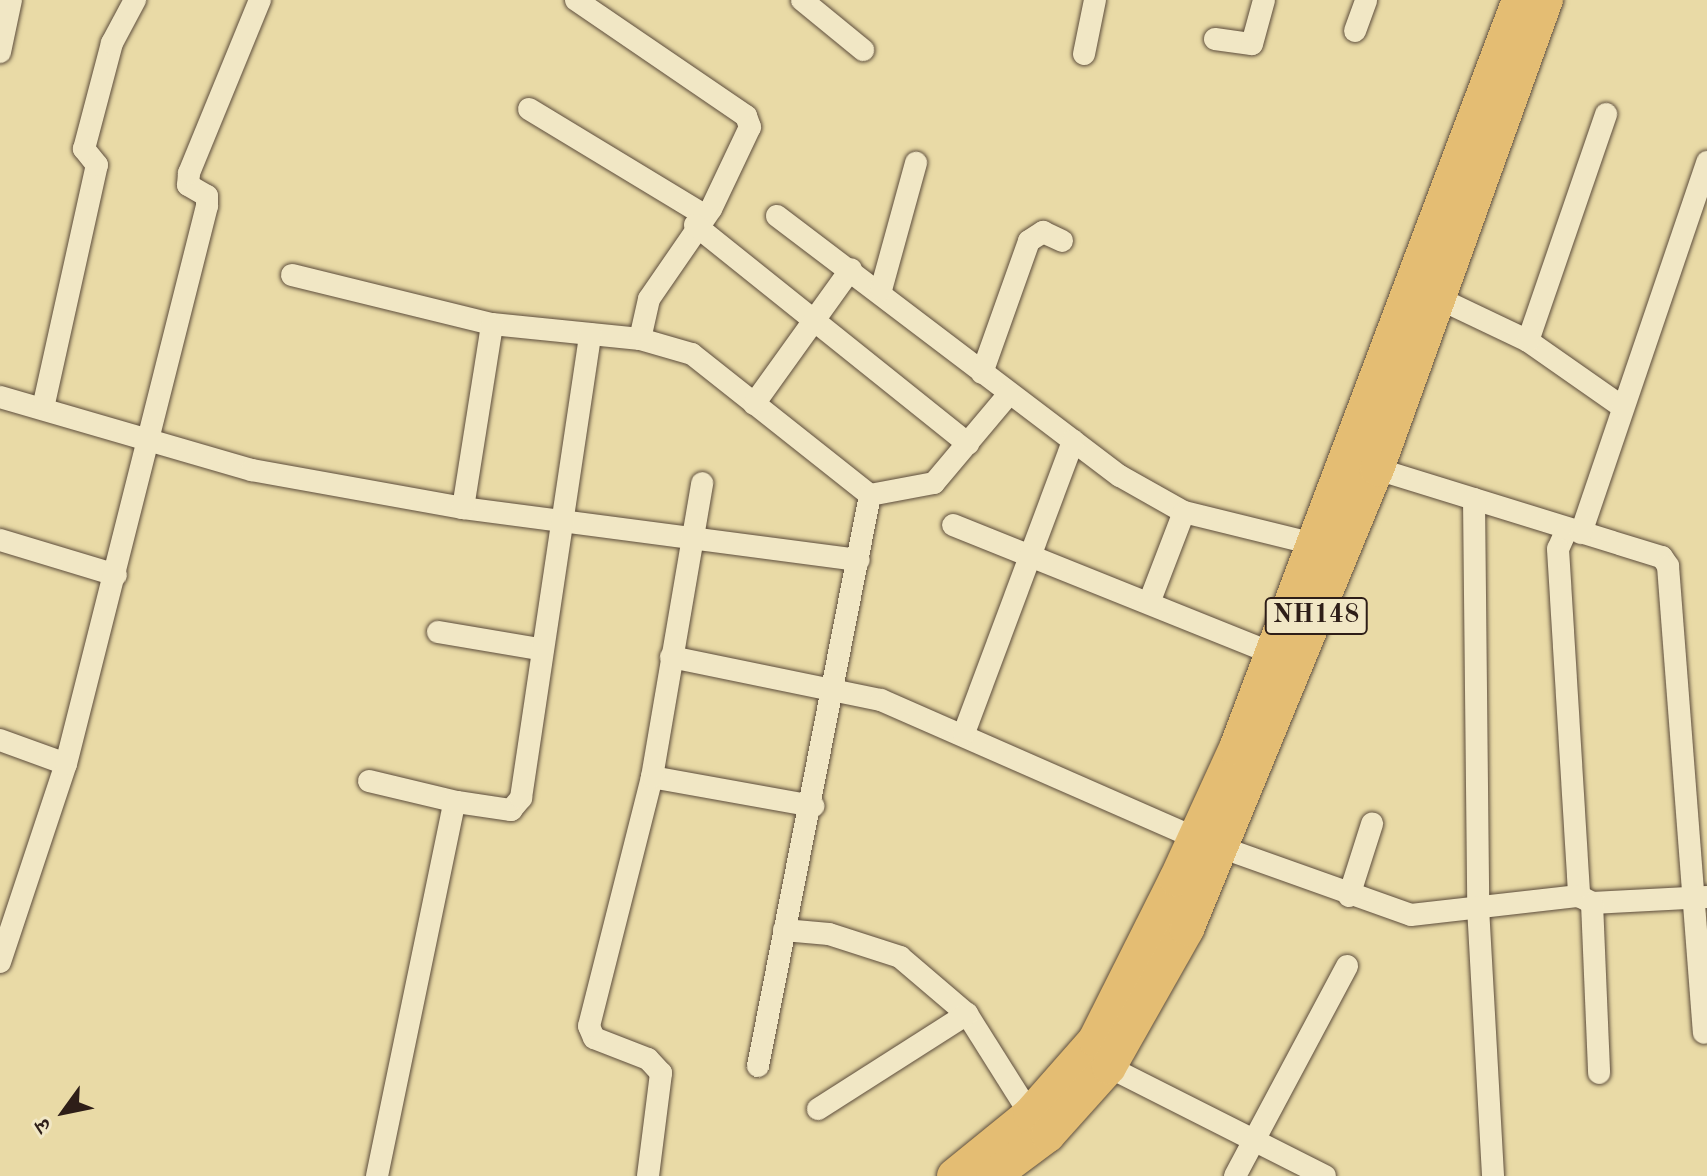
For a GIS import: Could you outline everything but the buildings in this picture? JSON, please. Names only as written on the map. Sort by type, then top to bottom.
[{"type":"highway","name":"NH148","points":[[954,1176],[1030,1114],[1095,1040],[1208,843],[1343,512],[1519,0]]},
{"type":"highway","name":"NH148","points":[[993,1176],[1048,1135],[1109,1067],[1187,929],[1208,843],[1272,653],[1314,544],[1377,469],[1546,0]]},
{"type":"street","points":[[0,52],[11,0]]},
{"type":"street","points":[[43,408],[97,165],[84,149],[112,43],[135,0]]},
{"type":"street","points":[[0,962],[66,764],[207,206],[207,196],[188,185],[189,173],[260,0]]},
{"type":"street","points":[[576,0],[746,116],[750,127],[699,220],[649,299],[640,339]]},
{"type":"street","points":[[802,0],[863,50]]},
{"type":"street","points":[[1084,54],[1095,0]]},
{"type":"street","points":[[1215,39],[1252,44],[1264,0]]},
{"type":"street","points":[[1355,31],[1366,0]]},
{"type":"street","points":[[529,109],[699,220],[968,444]]},
{"type":"street","points":[[1528,341],[1606,114]]},
{"type":"street","points":[[1599,1073],[1558,549],[1574,531],[1707,162]]},
{"type":"street","points":[[881,290],[916,163]]},
{"type":"street","points":[[777,216],[881,290],[1008,395],[1184,512],[1314,544]]},
{"type":"street","points":[[982,373],[1029,241],[1043,232],[1062,241]]},
{"type":"street","points":[[754,404],[851,269]]},
{"type":"street","points":[[292,275],[492,324],[640,339],[692,354],[870,495],[934,483],[1008,395]]},
{"type":"street","points":[[1438,298],[1528,341],[1621,406]]},
{"type":"street","points":[[463,508],[492,324]]},
{"type":"street","points":[[369,781],[457,802],[511,810],[521,798],[538,649],[567,520],[590,334]]},
{"type":"street","points":[[0,397],[43,408],[145,445],[463,508],[859,560]]},
{"type":"street","points":[[964,733],[1027,557],[1073,441]]},
{"type":"street","points":[[1377,469],[1662,557],[1668,566],[1699,898],[1704,1033]]},
{"type":"street","points":[[648,1176],[661,1073],[648,1059],[594,1038],[589,1026],[652,777],[702,483]]},
{"type":"street","points":[[758,1066],[784,930],[813,806],[870,495]]},
{"type":"street","points":[[1474,499],[1478,907],[1493,1176]]},
{"type":"street","points":[[1149,603],[1184,512]]},
{"type":"street","points":[[953,525],[1272,653]]},
{"type":"street","points":[[0,540],[116,575]]},
{"type":"street","points":[[438,632],[538,649]]},
{"type":"street","points":[[671,657],[835,689],[964,733],[1208,843],[1349,896],[1411,915],[1585,899],[1699,898]]},
{"type":"street","points":[[0,740],[66,764]]},
{"type":"street","points":[[652,777],[813,806]]},
{"type":"street","points":[[377,1176],[457,802]]},
{"type":"street","points":[[1349,896],[1372,824]]},
{"type":"street","points":[[784,930],[829,934],[900,957],[967,1014],[1030,1114]]},
{"type":"street","points":[[1235,1176],[1347,966]]},
{"type":"street","points":[[818,1109],[967,1014]]},
{"type":"street","points":[[1109,1067],[1257,1138],[1325,1176]]}]
